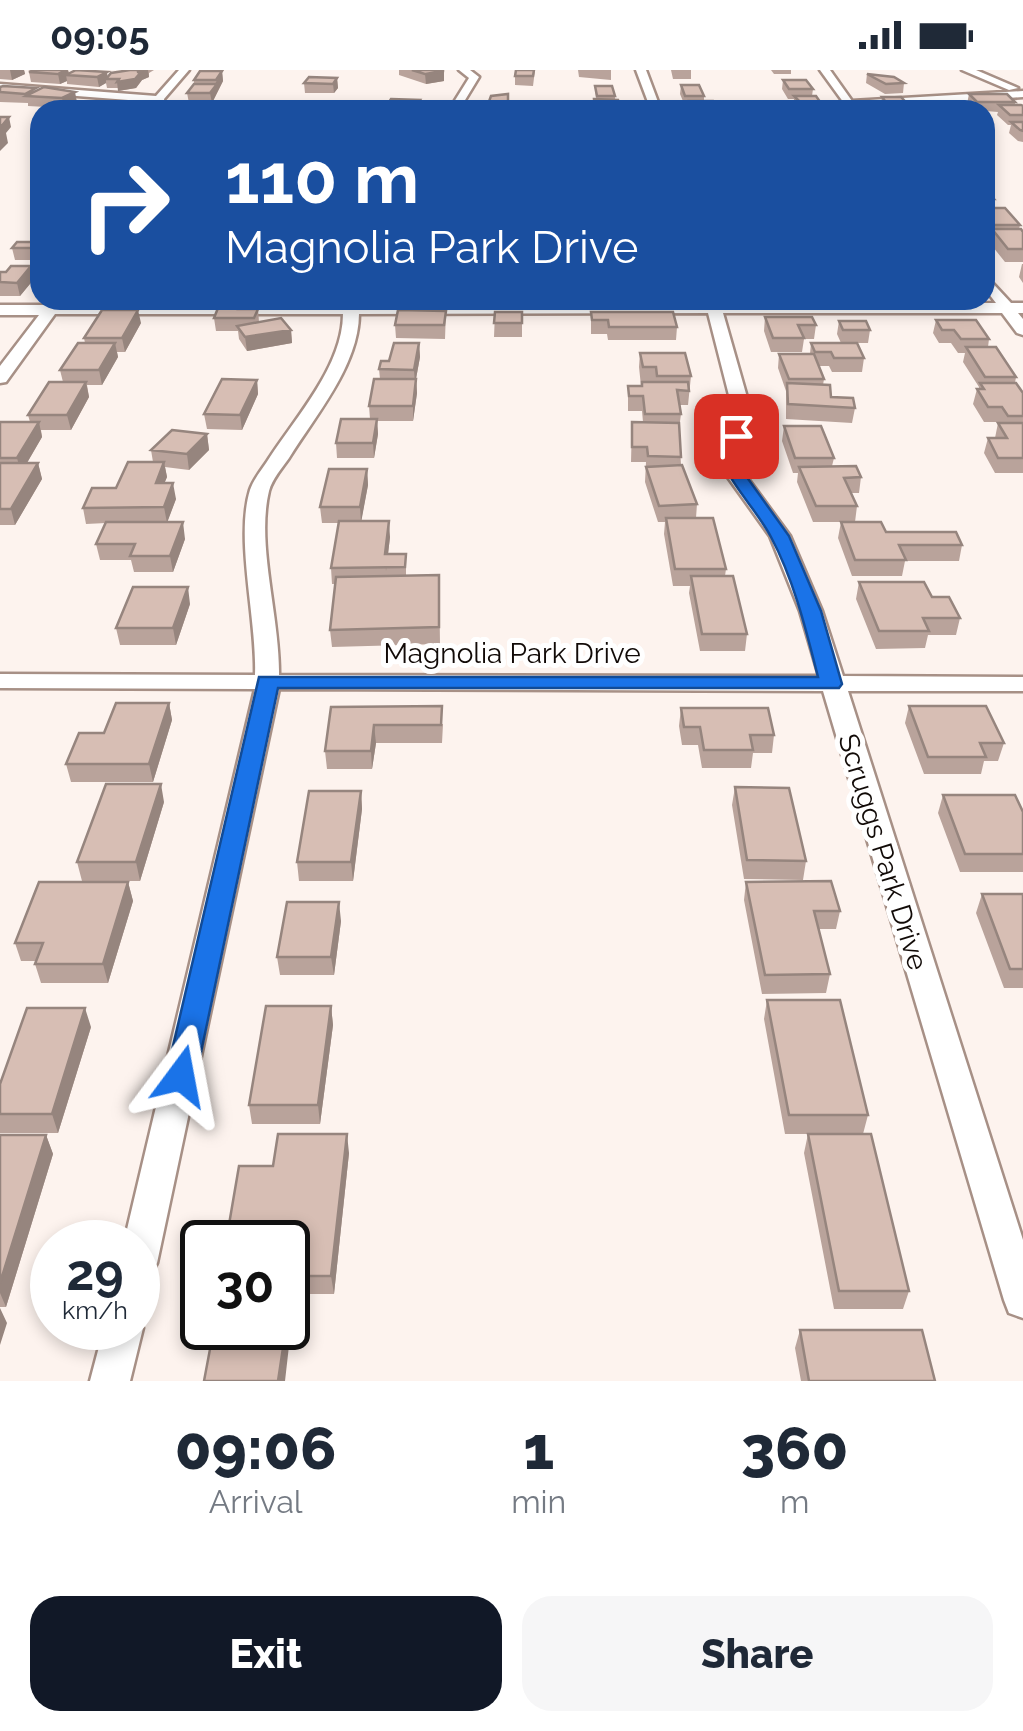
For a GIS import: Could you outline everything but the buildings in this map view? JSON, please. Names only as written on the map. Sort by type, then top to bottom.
[{"type":"street","points":[[163,100],[184,70]]},
{"type":"street","points":[[460,100],[474,77],[464,70]]},
{"type":"street","points":[[641,70],[652,100]]},
{"type":"street","points":[[825,70],[846,100]]},
{"type":"street","points":[[968,70],[1023,92]]},
{"type":"street","points":[[0,86],[118,100]]},
{"type":"street","points":[[931,100],[1023,92]]},
{"type":"street","points":[[995,289],[1015,308],[1023,330]]},
{"type":"street","points":[[0,310],[30,307]]},
{"type":"street","points":[[0,378],[50,310]]},
{"type":"street","points":[[148,1220],[268,700],[268,635],[256,533],[260,488],[334,370],[351,327],[351,310]]},
{"type":"street","name":"Scruggs Park Drive","points":[[715,310],[743,415],[730,458],[737,476],[780,536],[811,611],[1023,1300]]},
{"type":"street","name":"Magnolia Park Drive","points":[[0,682],[1023,684]]},
{"type":"street","points":[[110,1381],[117,1350]]},
{"type":"route","points":[[181,1076],[268,700],[267,682],[831,684],[811,611],[780,536],[737,476],[730,458],[736,436]]}]
